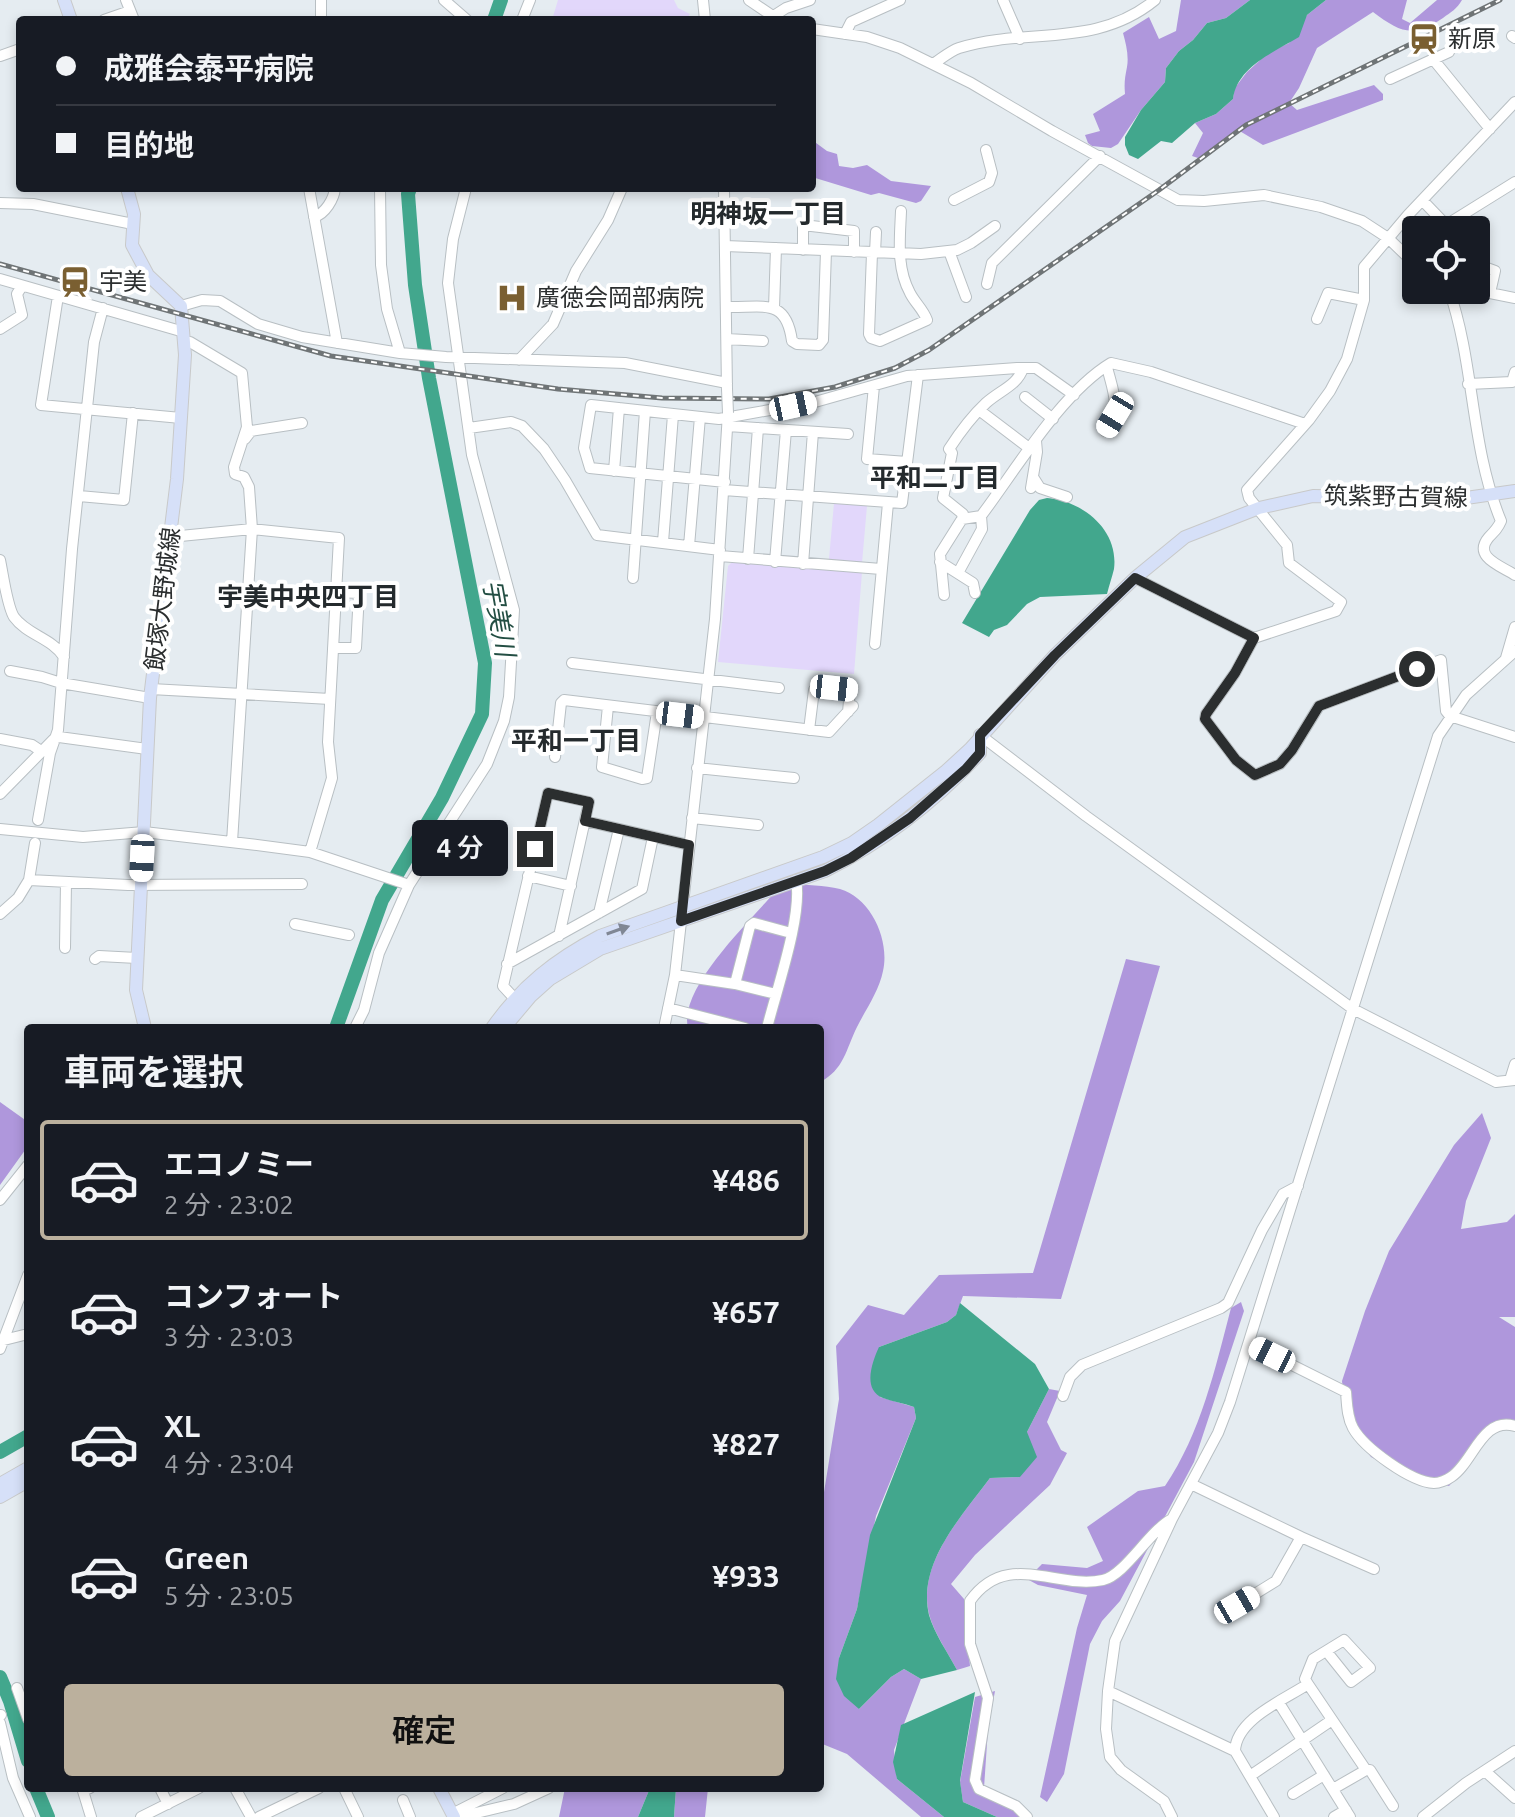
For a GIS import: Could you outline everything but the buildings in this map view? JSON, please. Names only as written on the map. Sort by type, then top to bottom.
[{"type":"main road","points":[[128,192],[134,214],[132,245],[138,258],[148,275],[181,306]]},
{"type":"main road","name":"飯塚大野城線","points":[[144,1024],[136,990],[147,749],[181,418],[184,337],[181,306]]},
{"type":"main road","name":"筑紫野古賀線","points":[[495,1024],[515,999],[548,967],[600,936],[811,861],[852,843],[946,771],[1055,655],[1135,578],[1185,537],[1259,508],[1313,496],[1459,499],[1515,491]]},
{"type":"main road","name":"筑紫野古賀線","points":[[507,1024],[531,996],[573,964],[600,949],[825,871],[851,858],[910,818],[980,753],[980,735]]},
{"type":"main road","points":[[0,1484],[24,1470]]},
{"type":"main road","points":[[0,1497],[24,1483]]},
{"type":"main road","points":[[441,1792],[455,1816]]},
{"type":"street","points":[[444,0],[462,16]]},
{"type":"street","points":[[749,0],[772,16]]},
{"type":"street","points":[[779,16],[786,8],[810,0]]},
{"type":"street","points":[[845,34],[851,22],[900,0]]},
{"type":"street","points":[[1003,0],[1020,39]]},
{"type":"street","points":[[933,64],[957,49],[1105,29],[1125,21],[1155,0]]},
{"type":"street","points":[[816,30],[885,42],[933,64],[1178,200],[1204,201],[1264,195],[1291,199],[1351,217],[1388,238],[1402,252]]},
{"type":"street","points":[[1390,79],[1449,52]]},
{"type":"street","points":[[1433,59],[1490,129]]},
{"type":"street","points":[[1515,102],[1364,267],[1364,300],[1347,359],[1330,391],[1305,424],[1247,490],[1249,498],[1287,545],[1289,563],[1341,602],[1336,611],[1254,638],[1205,719],[1236,760],[1255,775],[1280,764],[1319,706],[1441,660],[1446,711],[1450,716],[1515,737]]},
{"type":"street","points":[[954,200],[989,182],[992,173],[986,150]]},
{"type":"street","points":[[987,284],[992,263],[1100,156]]},
{"type":"street","points":[[1465,216],[1515,182]]},
{"type":"street","points":[[310,192],[337,343]]},
{"type":"street","points":[[314,217],[326,209],[333,192]]},
{"type":"street","points":[[379,192],[381,265],[387,309],[402,353]]},
{"type":"street","points":[[357,1024],[364,1010],[379,953],[406,884],[487,764],[504,721],[509,697],[514,610],[480,489],[448,283],[453,239],[465,192]]},
{"type":"street","points":[[519,360],[553,324],[576,271],[608,220],[620,192]]},
{"type":"street","points":[[665,1024],[675,975],[708,680],[725,486],[728,419],[724,192]]},
{"type":"street","points":[[1423,201],[1437,216]]},
{"type":"street","points":[[0,203],[33,204],[133,224]]},
{"type":"street","points":[[876,232],[869,334],[875,341],[927,320],[910,293],[902,269],[901,211]]},
{"type":"street","points":[[803,250],[803,225],[854,231],[854,252]]},
{"type":"street","points":[[725,246],[900,254],[949,251],[971,243],[995,226]]},
{"type":"street","points":[[774,308],[776,248]]},
{"type":"street","points":[[727,307],[774,308],[787,319],[792,341],[819,345],[823,340],[826,251]]},
{"type":"street","points":[[949,251],[966,297]]},
{"type":"street","points":[[1490,269],[1495,271],[1490,293],[1515,298]]},
{"type":"street","points":[[0,279],[103,308],[184,337],[242,373],[247,427],[234,467],[235,474],[244,477],[249,487],[252,529],[232,842]]},
{"type":"street","points":[[0,329],[22,315],[17,294],[22,286]]},
{"type":"street","points":[[1317,319],[1328,293],[1364,300]]},
{"type":"street","points":[[58,296],[41,405],[181,418]]},
{"type":"street","points":[[181,306],[189,302],[220,301],[258,324],[302,337],[402,353],[625,363],[727,386]]},
{"type":"street","points":[[1452,304],[1486,484],[1501,521],[1483,549],[1485,556],[1515,575]]},
{"type":"street","points":[[38,820],[58,730],[94,342],[103,308]]},
{"type":"street","points":[[727,339],[763,341]]},
{"type":"street","points":[[958,573],[982,529],[981,516],[1032,445],[1074,395],[1111,363],[1134,367],[1305,424]]},
{"type":"street","points":[[1105,367],[1116,408],[1105,431]]},
{"type":"street","points":[[944,595],[940,554],[963,514],[943,498],[952,453],[949,449],[979,410],[999,391],[1019,379],[1023,368]]},
{"type":"street","points":[[728,419],[815,402],[918,375],[1036,368],[1074,395]]},
{"type":"street","points":[[1468,384],[1512,382],[1515,372]]},
{"type":"street","points":[[848,434],[758,428],[728,419],[591,405],[584,448],[590,468],[696,479],[753,493],[902,503],[918,375]]},
{"type":"street","points":[[874,386],[867,459],[907,462]]},
{"type":"street","points":[[1025,397],[1053,419]]},
{"type":"street","points":[[614,471],[619,408]]},
{"type":"street","points":[[979,410],[1032,445],[1037,452],[1032,482],[1067,497]]},
{"type":"street","points":[[633,578],[645,411]]},
{"type":"street","points":[[79,496],[124,500],[133,413]]},
{"type":"street","points":[[663,542],[673,415]]},
{"type":"street","points":[[689,546],[700,417]]},
{"type":"street","points":[[469,428],[511,422],[522,426],[551,460],[597,535],[689,546],[748,559],[881,569]]},
{"type":"street","points":[[244,440],[251,431],[302,423]]},
{"type":"street","points":[[748,559],[758,428]]},
{"type":"street","points":[[775,562],[786,430]]},
{"type":"street","points":[[803,564],[813,432]]},
{"type":"street","points":[[875,644],[888,503]]},
{"type":"street","points":[[962,519],[981,516]]},
{"type":"street","points":[[170,537],[252,529],[339,538],[328,742],[332,778],[310,852]]},
{"type":"street","points":[[0,560],[12,615],[25,627],[57,646],[64,657]]},
{"type":"street","points":[[940,562],[973,583],[975,593]]},
{"type":"street","points":[[1135,578],[1254,638]]},
{"type":"street","points":[[333,648],[356,648],[359,593],[336,592]]},
{"type":"street","points":[[1506,659],[1515,627]]},
{"type":"street","points":[[1172,1817],[1164,1801],[1121,1770],[1110,1757],[1106,1729],[1115,1641],[1172,1519],[1218,1433],[1250,1344],[1438,736],[1466,695],[1515,651]]},
{"type":"street","points":[[572,663],[779,688]]},
{"type":"street","points":[[10,671],[61,683],[151,694],[242,693],[330,699]]},
{"type":"street","points":[[555,757],[561,703],[564,700],[703,718],[809,730],[829,732],[851,709],[850,690],[818,686],[814,690],[809,730]]},
{"type":"street","points":[[608,706],[602,767],[642,779],[647,778],[657,712]]},
{"type":"street","points":[[980,735],[1086,816],[1353,1009],[1496,1082],[1512,1080],[1515,1064]]},
{"type":"street","points":[[0,794],[41,751],[59,737],[147,749]]},
{"type":"street","points":[[0,739],[32,745],[41,751]]},
{"type":"street","points":[[697,768],[794,778]]},
{"type":"street","points":[[515,999],[503,986],[548,793],[589,802],[559,936]]},
{"type":"street","points":[[692,818],[758,825]]},
{"type":"street","points":[[585,821],[689,845]]},
{"type":"street","points":[[0,829],[83,837],[144,832],[310,852],[406,884]]},
{"type":"street","points":[[599,913],[619,829]]},
{"type":"street","points":[[507,964],[642,889],[653,837]]},
{"type":"street","points":[[0,914],[18,898],[29,880],[35,843]]},
{"type":"street","points":[[528,876],[571,886]]},
{"type":"street","points":[[29,880],[128,885],[302,884]]},
{"type":"street","points":[[768,1024],[791,933],[798,892],[796,880]]},
{"type":"street","points":[[65,948],[66,882]]},
{"type":"street","points":[[735,984],[750,926],[754,923],[791,933]]},
{"type":"street","points":[[295,924],[349,935]]},
{"type":"street","points":[[95,959],[99,956],[137,958]]},
{"type":"street","points":[[675,975],[776,994]]},
{"type":"street","points":[[668,1008],[730,1024]]},
{"type":"street","points":[[0,1200],[24,1170]]},
{"type":"street","points":[[1063,1396],[1070,1377],[1082,1365],[1228,1303],[1262,1230],[1283,1194],[1298,1186]]},
{"type":"street","points":[[1,1344],[24,1285]]},
{"type":"street","points":[[1,1344],[24,1335]]},
{"type":"street","points":[[1250,1344],[1346,1392],[1352,1427],[1361,1440],[1377,1455],[1424,1480],[1436,1483],[1452,1477],[1484,1435],[1500,1425],[1507,1423],[1515,1426]]},
{"type":"street","points":[[1191,1484],[1374,1569]]},
{"type":"street","points":[[1027,1817],[1016,1806],[979,1789],[975,1780],[988,1698],[970,1644],[970,1601],[988,1583],[1020,1572],[1090,1581],[1107,1579],[1159,1526],[1172,1519]]},
{"type":"street","points":[[1237,1605],[1276,1581],[1301,1537]]},
{"type":"street","points":[[1327,1652],[1313,1659],[1305,1679],[1393,1806]]},
{"type":"street","points":[[1235,1751],[1248,1722],[1308,1684]]},
{"type":"street","points":[[17,1688],[24,1708]]},
{"type":"street","points":[[1108,1691],[1235,1751],[1274,1817]]},
{"type":"street","points":[[1279,1703],[1348,1814],[1334,1817]]},
{"type":"street","points":[[0,1718],[13,1778],[30,1817]]},
{"type":"street","points":[[1250,1776],[1332,1720]]},
{"type":"street","points":[[1423,1817],[1466,1783],[1515,1751]]},
{"type":"street","points":[[1333,1789],[1366,1770]]},
{"type":"street","points":[[1486,1772],[1515,1798]]},
{"type":"street","points":[[1293,1794],[1324,1775]]},
{"type":"street","points":[[86,1792],[91,1817]]},
{"type":"street","points":[[162,1792],[168,1804]]},
{"type":"street","points":[[141,1817],[191,1792]]},
{"type":"street","points":[[237,1792],[251,1817]]},
{"type":"street","points":[[259,1817],[311,1792]]},
{"type":"street","points":[[346,1792],[358,1817]]},
{"type":"street","points":[[455,1816],[496,1792]]},
{"type":"street","points":[[455,1816],[514,1804],[540,1792]]},
{"type":"street","points":[[403,1800],[410,1817]]},
{"type":"shaded area","points":[[558,0],[674,0],[678,8],[690,14],[689,16],[553,16]]},
{"type":"shaded area","points":[[1181,0],[1250,0],[1226,18],[1207,23],[1179,51],[1166,68],[1165,82],[1118,144],[1111,148],[1092,146],[1085,135],[1100,131],[1093,114],[1125,94],[1128,59],[1123,33],[1149,17],[1159,39],[1176,31]]},
{"type":"shaded area","points":[[1250,0],[1326,0],[1307,15],[1299,37],[1249,69],[1241,78],[1233,99],[1216,114],[1195,123],[1172,143],[1161,141],[1138,159],[1129,155],[1125,137],[1141,110],[1165,82],[1166,68],[1179,51],[1207,23],[1226,18]]},
{"type":"shaded area","points":[[1326,0],[1407,0],[1402,19],[1410,23],[1437,0],[1462,0],[1443,18],[1415,30],[1392,25],[1373,12],[1317,48],[1289,103],[1297,110],[1374,85],[1383,94],[1383,100],[1263,145],[1238,130],[1198,158],[1192,156],[1203,133],[1195,123],[1216,114],[1233,99],[1234,89],[1247,72],[1268,53],[1289,43],[1307,15]]},
{"type":"shaded area","points":[[816,143],[837,154],[839,166],[853,168],[867,165],[891,181],[931,186],[921,201],[916,203],[879,193],[871,195],[816,178]]},
{"type":"shaded area","points":[[1047,498],[1073,505],[1096,520],[1104,530],[1114,555],[1114,569],[1107,594],[1040,597],[1027,604],[1007,625],[994,630],[989,637],[962,623],[1030,510],[1039,500]]},
{"type":"shaded area","points":[[834,503],[867,506],[862,563],[829,559]]},
{"type":"shaded area","points":[[734,560],[862,572],[854,674],[718,662],[728,566]]},
{"type":"shaded area","points":[[790,884],[840,889],[861,901],[881,934],[884,959],[881,978],[847,1051],[839,1065],[824,1080],[824,1024],[688,1024],[688,1012],[704,976],[774,893]]},
{"type":"shaded area","points":[[1126,959],[1160,966],[1061,1299],[963,1296],[956,1315],[947,1322],[879,1347],[880,1397],[914,1407],[916,1418],[876,1516],[857,1609],[839,1658],[859,1709],[891,1677],[904,1669],[921,1679],[894,1750],[897,1779],[944,1817],[921,1817],[847,1754],[824,1745],[824,1492],[839,1399],[836,1346],[868,1305],[904,1315],[939,1275],[1033,1273]]},
{"type":"shaded area","points":[[0,1102],[24,1119],[24,1152],[0,1185]]},
{"type":"shaded area","points":[[1482,1113],[1491,1138],[1466,1201],[1461,1229],[1507,1222],[1515,1214],[1515,1317],[1499,1317],[1515,1327],[1515,1422],[1491,1423],[1471,1461],[1449,1486],[1411,1477],[1371,1457],[1347,1426],[1342,1381],[1389,1251],[1454,1145]]},
{"type":"shaded area","points":[[1241,1302],[1244,1311],[1194,1462],[1120,1601],[1102,1621],[1090,1644],[1064,1774],[1047,1802],[1040,1797],[1087,1595],[1038,1585],[1027,1579],[1042,1564],[1087,1568],[1103,1561],[1087,1527],[1138,1491],[1165,1486],[1178,1466],[1197,1422],[1213,1377],[1231,1308]]},
{"type":"shaded area","points":[[960,1303],[1035,1364],[1049,1389],[1027,1432],[1037,1457],[1020,1477],[990,1478],[955,1524],[936,1559],[927,1596],[929,1615],[957,1670],[921,1679],[904,1669],[891,1677],[859,1709],[844,1696],[836,1679],[839,1658],[857,1609],[870,1535],[916,1418],[914,1407],[877,1394],[870,1375],[879,1347],[947,1322],[956,1315]]},
{"type":"shaded area","points":[[1049,1389],[1060,1391],[1047,1422],[1061,1450],[1067,1453],[1050,1485],[975,1555],[951,1584],[964,1599],[970,1666],[957,1670],[929,1614],[927,1595],[930,1577],[944,1541],[990,1478],[1020,1477],[1027,1432]]},
{"type":"shaded area","points":[[995,1691],[988,1729],[984,1788],[1017,1812],[1019,1817],[997,1817],[963,1802],[960,1782],[975,1697]]},
{"type":"shaded area","points":[[975,1692],[960,1781],[963,1802],[997,1817],[944,1817],[897,1779],[893,1762],[901,1725]]},
{"type":"shaded area","points":[[564,1792],[648,1792],[638,1817],[559,1817]]},
{"type":"shaded area","points":[[648,1792],[676,1792],[674,1817],[638,1817]]},
{"type":"shaded area","points":[[676,1792],[708,1792],[705,1817],[674,1817]]},
{"type":"waterway","name":"宇美川","points":[[495,16],[501,0]]},
{"type":"waterway","name":"宇美川","points":[[337,1024],[382,900],[442,798],[482,714],[485,663],[429,378],[415,285],[409,192]]},
{"type":"waterway","name":"宇美川","points":[[0,1452],[24,1438]]},
{"type":"waterway","name":"宇美川","points":[[0,1677],[24,1748]]},
{"type":"waterway","name":"宇美川","points":[[38,1792],[48,1817]]},
{"type":"railway","points":[[0,264],[331,356],[558,389],[662,398],[769,399],[835,387],[895,368],[929,350],[1159,190],[1246,125],[1500,0]]},
{"type":"place","name":"新原","points":[[1424,39]]},
{"type":"place","name":"宇美","points":[[75,282]]},
{"type":"place","name":"廣徳会岡部病院","points":[[512,298]]},
{"type":"district","name":"明神坂一丁目","points":[[768,214]]},
{"type":"district","name":"平和二丁目","points":[[935,478]]},
{"type":"district","name":"宇美中央四丁目","points":[[308,597]]},
{"type":"district","name":"平和一丁目","points":[[576,741]]},
{"type":"route","points":[[535,849],[548,793],[589,802],[585,821],[689,845],[681,921],[825,871],[851,858],[910,818],[966,769],[980,753],[980,735],[1055,655],[1135,578],[1254,638],[1205,719],[1236,760],[1255,775],[1280,764],[1319,706],[1417,669]]}]
